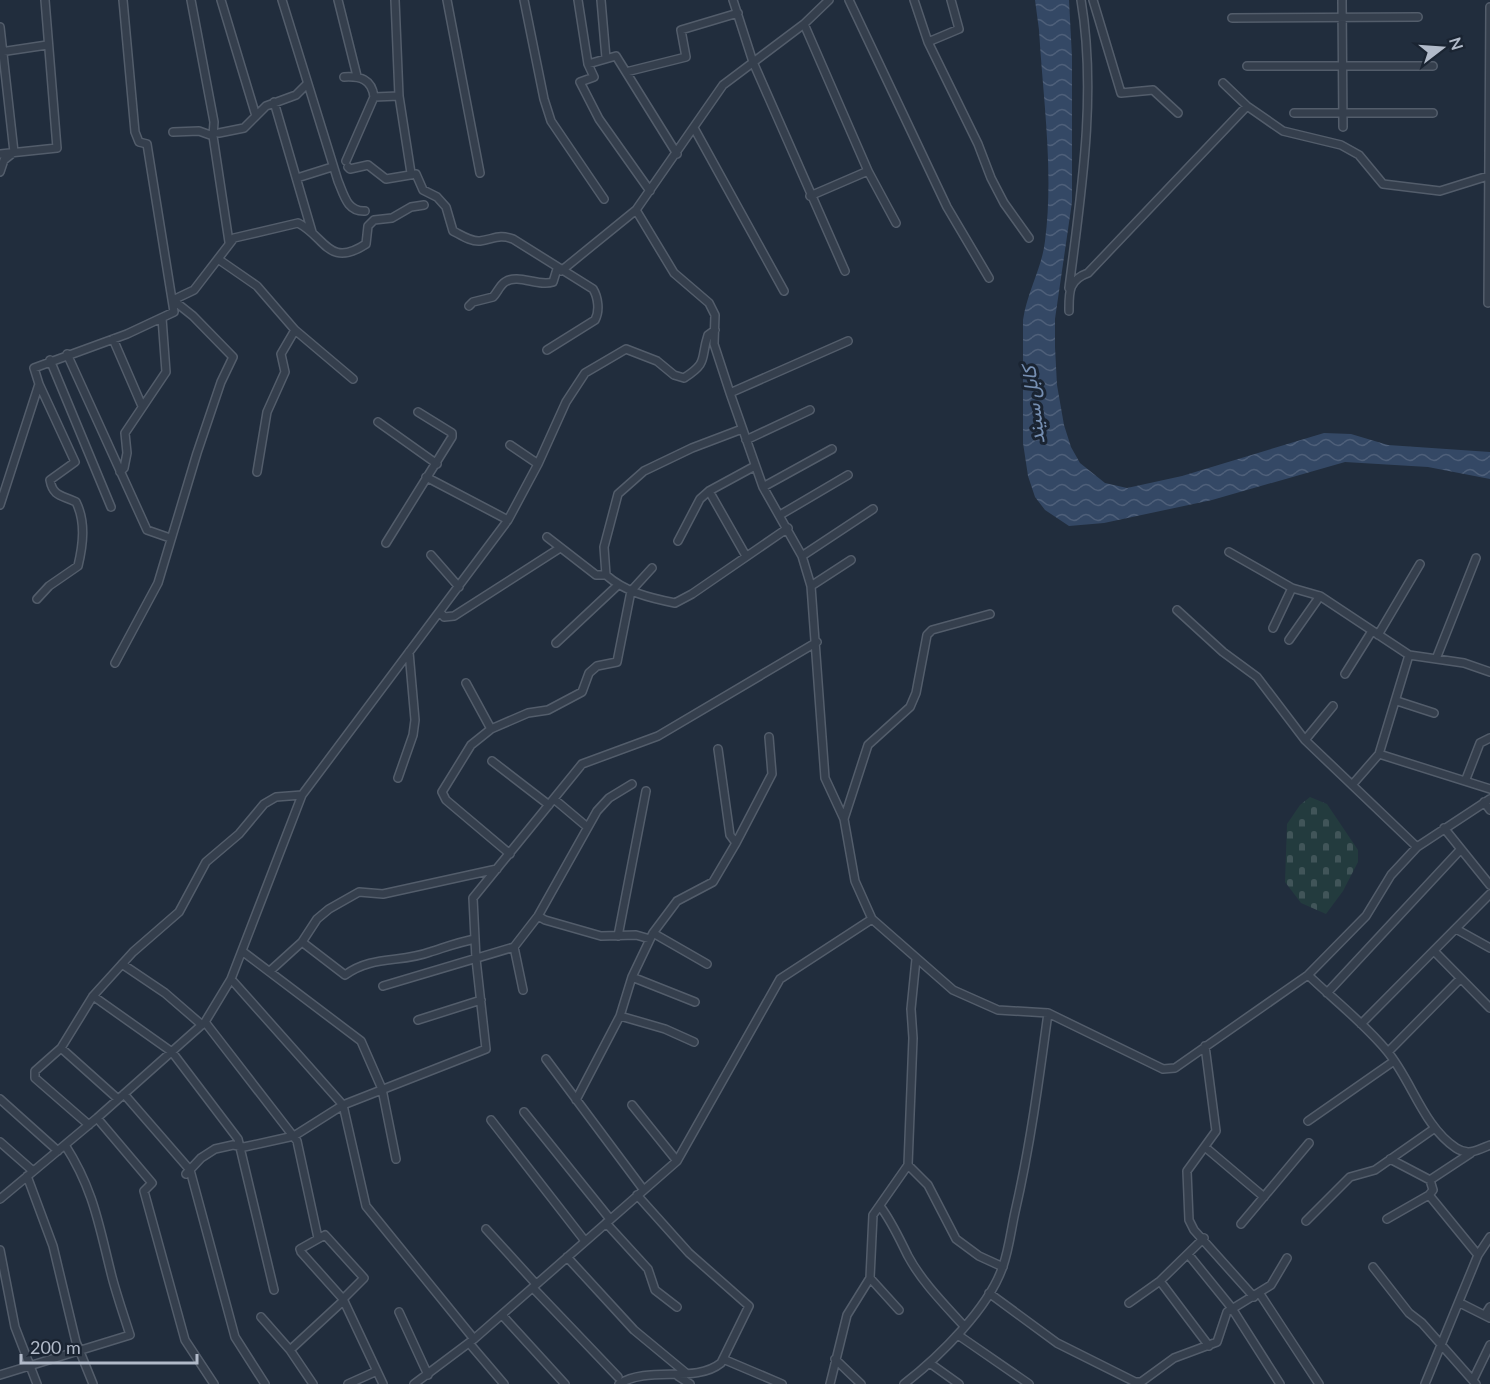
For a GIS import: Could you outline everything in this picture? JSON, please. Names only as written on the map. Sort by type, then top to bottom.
[{"type":"street","points":[[0,154],[57,148],[45,0]]},
{"type":"street","points":[[37,599],[50,586],[78,566],[83,544],[82,514],[76,502],[58,496],[52,490],[50,480],[75,462],[39,384],[34,368],[50,360],[113,339],[174,312],[147,144],[140,142],[135,132],[123,0]]},
{"type":"street","points":[[191,0],[214,122],[229,242]]},
{"type":"street","points":[[221,0],[256,116]]},
{"type":"street","points":[[282,0],[332,167],[349,206],[358,212],[365,212]]},
{"type":"street","points":[[338,0],[357,76]]},
{"type":"street","points":[[395,0],[399,96],[411,173]]},
{"type":"street","points":[[447,0],[480,173]]},
{"type":"street","points":[[524,0],[543,99],[551,121],[604,198]]},
{"type":"street","points":[[578,0],[588,64],[594,77],[580,82],[599,119],[650,191]]},
{"type":"street","points":[[601,0],[606,58]]},
{"type":"street","points":[[733,0],[753,62],[810,196],[845,271]]},
{"type":"street","points":[[469,306],[473,302],[493,297],[505,282],[513,279],[540,285],[553,282],[559,270],[636,210],[723,85],[804,24],[829,0]]},
{"type":"street","points":[[849,0],[947,207],[989,278]]},
{"type":"street","points":[[914,0],[928,42],[978,144],[991,178],[1004,203],[1029,238]]},
{"type":"street","points":[[928,42],[959,29],[951,0]]},
{"type":"street","points":[[1069,311],[1069,288],[1079,207],[1086,108],[1088,44],[1081,0]]},
{"type":"street","points":[[1093,0],[1121,93],[1153,90],[1178,113]]},
{"type":"street","points":[[1342,0],[1343,127]]},
{"type":"street","points":[[1488,303],[1490,7]]},
{"type":"street","points":[[626,72],[686,57],[681,30],[738,13]]},
{"type":"street","points":[[1232,18],[1418,17]]},
{"type":"street","points":[[804,24],[868,171],[896,223]]},
{"type":"street","points":[[0,27],[14,152]]},
{"type":"street","points":[[2,52],[47,45]]},
{"type":"street","points":[[588,64],[616,56],[677,154]]},
{"type":"street","points":[[1247,66],[1433,66]]},
{"type":"street","points":[[344,77],[357,76],[370,83],[374,97],[346,164],[350,169],[368,165],[386,179],[411,173],[419,178],[423,190],[443,201],[453,231],[472,241],[502,235],[538,253],[559,270],[593,289],[598,312],[595,320],[547,350]]},
{"type":"street","points":[[1223,83],[1247,106],[1283,131],[1341,145],[1359,155],[1383,184],[1440,190],[1488,176]]},
{"type":"street","points":[[173,132],[200,130],[216,135],[241,130],[274,102],[296,95],[307,84]]},
{"type":"street","points":[[374,97],[399,96]]},
{"type":"street","points":[[274,102],[312,234]]},
{"type":"street","points":[[1069,288],[1076,279],[1088,273],[1247,106]]},
{"type":"street","points":[[1294,114],[1433,113]]},
{"type":"street","points":[[694,128],[784,291]]},
{"type":"street","points":[[0,172],[4,160],[14,152]]},
{"type":"street","points":[[297,178],[332,167]]},
{"type":"street","points":[[810,196],[868,171]]},
{"type":"street","points":[[173,300],[194,290],[229,242],[242,234],[291,224],[304,226],[331,252],[355,250],[366,244],[368,226],[374,220],[392,218],[411,207],[424,205]]},
{"type":"street","points":[[636,210],[674,273],[709,303],[715,315],[714,344],[755,466],[763,487],[788,528],[811,585],[817,642],[825,778],[844,819],[855,881],[872,919],[953,990],[998,1010],[1048,1013],[1163,1069],[1175,1068],[1308,975],[1366,916],[1390,875],[1417,847],[1487,800],[1490,810]]},
{"type":"street","points":[[218,259],[257,286],[295,330],[353,379]]},
{"type":"street","points":[[115,663],[158,583],[213,404],[233,357],[193,316],[173,300]]},
{"type":"street","points":[[120,472],[124,468],[127,453],[125,433],[166,372],[162,318]]},
{"type":"street","points":[[257,472],[267,412],[272,395],[285,372],[281,354],[295,330]]},
{"type":"street","points":[[0,1199],[89,1125],[204,1023],[231,979],[302,795],[508,520],[538,464],[566,402],[585,373],[626,349],[657,361],[674,375],[684,378],[704,362],[708,335],[715,330]]},
{"type":"street","points":[[113,339],[142,406]]},
{"type":"street","points":[[730,393],[848,341]]},
{"type":"street","points":[[67,354],[147,530],[170,538]]},
{"type":"street","points":[[50,360],[111,507]]},
{"type":"street","points":[[0,505],[39,384]]},
{"type":"street","points":[[746,440],[810,410]]},
{"type":"street","points":[[386,543],[453,435],[418,412]]},
{"type":"street","points":[[378,422],[437,464]]},
{"type":"street","points":[[606,575],[604,547],[618,494],[644,471],[692,448],[742,429]]},
{"type":"street","points":[[510,445],[538,464]]},
{"type":"street","points":[[763,487],[832,448]]},
{"type":"street","points":[[678,542],[700,499],[709,491],[755,466]]},
{"type":"street","points":[[780,515],[848,476]]},
{"type":"street","points":[[426,477],[508,520]]},
{"type":"street","points":[[709,491],[746,556]]},
{"type":"street","points":[[801,556],[873,509]]},
{"type":"street","points":[[547,537],[596,575],[606,575],[618,585],[631,591],[675,603],[692,594],[788,528]]},
{"type":"street","points":[[440,612],[444,617],[454,616],[560,548]]},
{"type":"street","points":[[1229,552],[1292,588],[1320,596],[1409,655],[1464,663],[1490,672]]},
{"type":"street","points":[[431,555],[459,586]]},
{"type":"street","points":[[1436,659],[1476,558]]},
{"type":"street","points":[[811,585],[851,560]]},
{"type":"street","points":[[1345,674],[1407,591],[1420,564]]},
{"type":"street","points":[[510,854],[442,797],[442,792],[471,745],[491,729],[528,713],[548,710],[582,692],[589,673],[597,666],[617,662],[631,591],[652,567]]},
{"type":"street","points":[[556,643],[618,585]]},
{"type":"street","points":[[1273,628],[1292,588]]},
{"type":"street","points":[[1289,640],[1320,596]]},
{"type":"street","points":[[1177,610],[1223,652],[1257,677],[1305,740],[1417,847]]},
{"type":"street","points":[[844,819],[868,746],[910,707],[916,693],[927,635],[932,630],[990,614]]},
{"type":"street","points":[[188,1172],[215,1149],[294,1136],[343,1105],[486,1049],[476,959],[473,898],[551,802],[582,764],[658,736],[817,642]]},
{"type":"street","points":[[398,778],[413,735],[415,720],[409,652]]},
{"type":"street","points":[[1352,785],[1379,754],[1397,701],[1409,655]]},
{"type":"street","points":[[466,683],[491,729]]},
{"type":"street","points":[[1397,701],[1434,712]]},
{"type":"street","points":[[1305,740],[1333,706]]},
{"type":"street","points":[[576,1100],[620,1016],[632,977],[651,936],[677,901],[713,882],[736,843],[772,774],[769,737]]},
{"type":"street","points":[[1466,780],[1480,743],[1490,738]]},
{"type":"street","points":[[718,749],[730,836],[736,843]]},
{"type":"street","points":[[1379,754],[1490,789]]},
{"type":"street","points":[[492,761],[586,826]]},
{"type":"street","points":[[383,986],[514,947],[538,916],[580,845],[586,826],[609,798],[632,784]]},
{"type":"street","points":[[618,936],[646,791]]},
{"type":"street","points":[[89,1125],[34,1074],[61,1048],[93,996],[122,964],[178,912],[206,862],[239,834],[264,804],[276,797],[302,795]]},
{"type":"street","points":[[1444,828],[1490,885]]},
{"type":"street","points":[[1327,993],[1461,849]]},
{"type":"street","points":[[270,971],[302,942],[317,919],[329,909],[359,892],[383,894],[497,869]]},
{"type":"street","points":[[1361,1024],[1490,894]]},
{"type":"street","points":[[538,916],[601,936],[651,936],[707,964]]},
{"type":"street","points":[[414,1384],[472,1341],[677,1161],[780,979],[872,919]]},
{"type":"street","points":[[1456,929],[1490,948]]},
{"type":"street","points":[[302,942],[345,975],[359,965],[430,952],[446,945],[475,939]]},
{"type":"street","points":[[514,947],[523,990]]},
{"type":"street","points":[[242,951],[361,1041],[381,1089],[396,1160]]},
{"type":"street","points":[[1434,951],[1490,1008]]},
{"type":"street","points":[[830,1384],[847,1315],[870,1278],[873,1215],[908,1165],[913,1038],[911,1009],[916,959]]},
{"type":"street","points":[[122,964],[204,1023],[294,1136],[318,1238]]},
{"type":"street","points":[[1308,975],[1388,1052],[1408,1080],[1435,1128],[1457,1149],[1471,1153]]},
{"type":"street","points":[[632,977],[695,1002]]},
{"type":"street","points":[[231,979],[343,1105],[366,1206],[504,1384]]},
{"type":"street","points":[[1388,1052],[1460,979]]},
{"type":"street","points":[[93,996],[172,1052],[238,1139],[274,1290]]},
{"type":"street","points":[[418,1020],[481,1000]]},
{"type":"street","points":[[904,1384],[931,1364],[958,1335],[989,1293],[1003,1267],[1026,1165],[1048,1013]]},
{"type":"street","points":[[620,1016],[665,1029],[694,1042]]},
{"type":"street","points":[[1205,1046],[1216,1131],[1185,1175],[1189,1220],[1194,1230],[1257,1296],[1319,1384]]},
{"type":"street","points":[[61,1048],[121,1097],[188,1172],[236,1337],[266,1384]]},
{"type":"street","points":[[546,1059],[644,1190]]},
{"type":"street","points":[[1308,1121],[1394,1061]]},
{"type":"street","points":[[0,1099],[58,1151]]},
{"type":"street","points":[[632,1105],[677,1161]]},
{"type":"street","points":[[525,1112],[608,1221],[648,1269],[655,1290],[677,1307]]},
{"type":"street","points":[[97,1118],[152,1183],[144,1191],[185,1340],[214,1384]]},
{"type":"street","points":[[491,1120],[585,1241]]},
{"type":"street","points":[[1306,1221],[1350,1177],[1375,1170],[1435,1128]]},
{"type":"street","points":[[0,1142],[33,1171]]},
{"type":"street","points":[[1241,1224],[1309,1143]]},
{"type":"street","points":[[0,1375],[130,1335],[112,1277],[99,1215],[77,1163],[65,1145]]},
{"type":"street","points":[[1430,1180],[1471,1153],[1490,1145]]},
{"type":"street","points":[[1205,1147],[1264,1197]]},
{"type":"street","points":[[1387,1219],[1429,1195],[1433,1190],[1430,1180],[1390,1159]]},
{"type":"street","points":[[908,1165],[928,1185],[956,1239],[979,1256],[1003,1267]]},
{"type":"street","points":[[27,1176],[53,1246],[58,1274],[79,1351],[93,1384]]},
{"type":"street","points":[[486,1229],[619,1380],[650,1374],[678,1376],[714,1370],[723,1359],[749,1306],[690,1253],[637,1195]]},
{"type":"street","points":[[1429,1195],[1478,1255]]},
{"type":"street","points":[[880,1206],[896,1229],[908,1256],[927,1286],[964,1326]]},
{"type":"street","points":[[290,1350],[343,1300],[364,1278],[328,1236],[318,1238],[300,1249],[301,1252],[343,1300],[383,1384]]},
{"type":"street","points":[[1425,1384],[1442,1348],[1478,1255],[1490,1237]]},
{"type":"street","points":[[1128,1303],[1160,1281],[1204,1238]]},
{"type":"street","points":[[0,1250],[15,1327],[28,1366],[37,1384]]},
{"type":"street","points":[[1188,1254],[1231,1307],[1280,1384]]},
{"type":"street","points":[[567,1257],[634,1330],[686,1373]]},
{"type":"street","points":[[989,1293],[1057,1343],[1135,1382],[1141,1382],[1174,1358],[1216,1342],[1224,1318],[1231,1307],[1257,1296],[1271,1285],[1287,1258]]},
{"type":"street","points":[[1373,1267],[1409,1312],[1422,1323],[1474,1382],[1490,1345]]},
{"type":"street","points":[[870,1278],[899,1310]]},
{"type":"street","points":[[1160,1281],[1209,1346]]},
{"type":"street","points":[[1460,1303],[1488,1316],[1490,1307]]},
{"type":"street","points":[[399,1312],[428,1375]]},
{"type":"street","points":[[502,1315],[565,1384]]},
{"type":"street","points":[[261,1317],[290,1350],[313,1384]]},
{"type":"street","points":[[958,1335],[1029,1384]]},
{"type":"street","points":[[723,1359],[782,1384]]},
{"type":"street","points":[[835,1359],[861,1384]]},
{"type":"street","points":[[931,1364],[959,1384]]},
{"type":"street","points":[[348,1384],[377,1371]]},
{"type":"street","points":[[678,1376],[690,1384]]},
{"type":"green space","points":[[1310,797],[1327,804],[1358,850],[1358,862],[1343,891],[1326,914],[1301,903],[1285,882],[1287,824],[1300,805]]},
{"type":"water","name":"کابل سيند","points":[[1035,0],[1069,0],[1072,57],[1072,202],[1055,319],[1055,347],[1057,385],[1064,425],[1071,447],[1080,463],[1105,483],[1127,488],[1182,476],[1324,433],[1351,434],[1388,445],[1490,452],[1490,479],[1428,467],[1345,462],[1212,500],[1104,523],[1069,526],[1045,510],[1035,497],[1028,476],[1023,443],[1023,320],[1045,241],[1048,189],[1045,109]]}]
